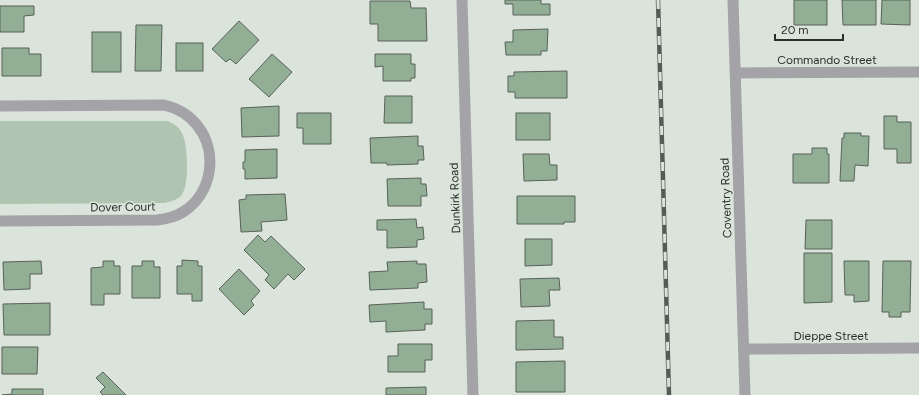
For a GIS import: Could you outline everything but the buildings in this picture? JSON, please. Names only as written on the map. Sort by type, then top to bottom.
[{"type":"street","name":"Dunkirk Road","points":[[462,0],[473,395]]},
{"type":"street","name":"Coventry Road","points":[[733,0],[745,395]]},
{"type":"street","name":"Commando Street","points":[[736,73],[919,72]]},
{"type":"street","name":"Dover Court","points":[[0,106],[164,105],[183,112],[198,126],[206,140],[210,159],[208,180],[195,202],[183,212],[169,218],[157,220],[0,221]]},
{"type":"street","name":"Dieppe Street","points":[[744,349],[919,348]]},
{"type":"green space","points":[[0,121],[168,121],[182,133],[186,146],[187,175],[184,191],[177,199],[164,203],[0,204]]},
{"type":"railway","points":[[658,0],[669,395]]}]
